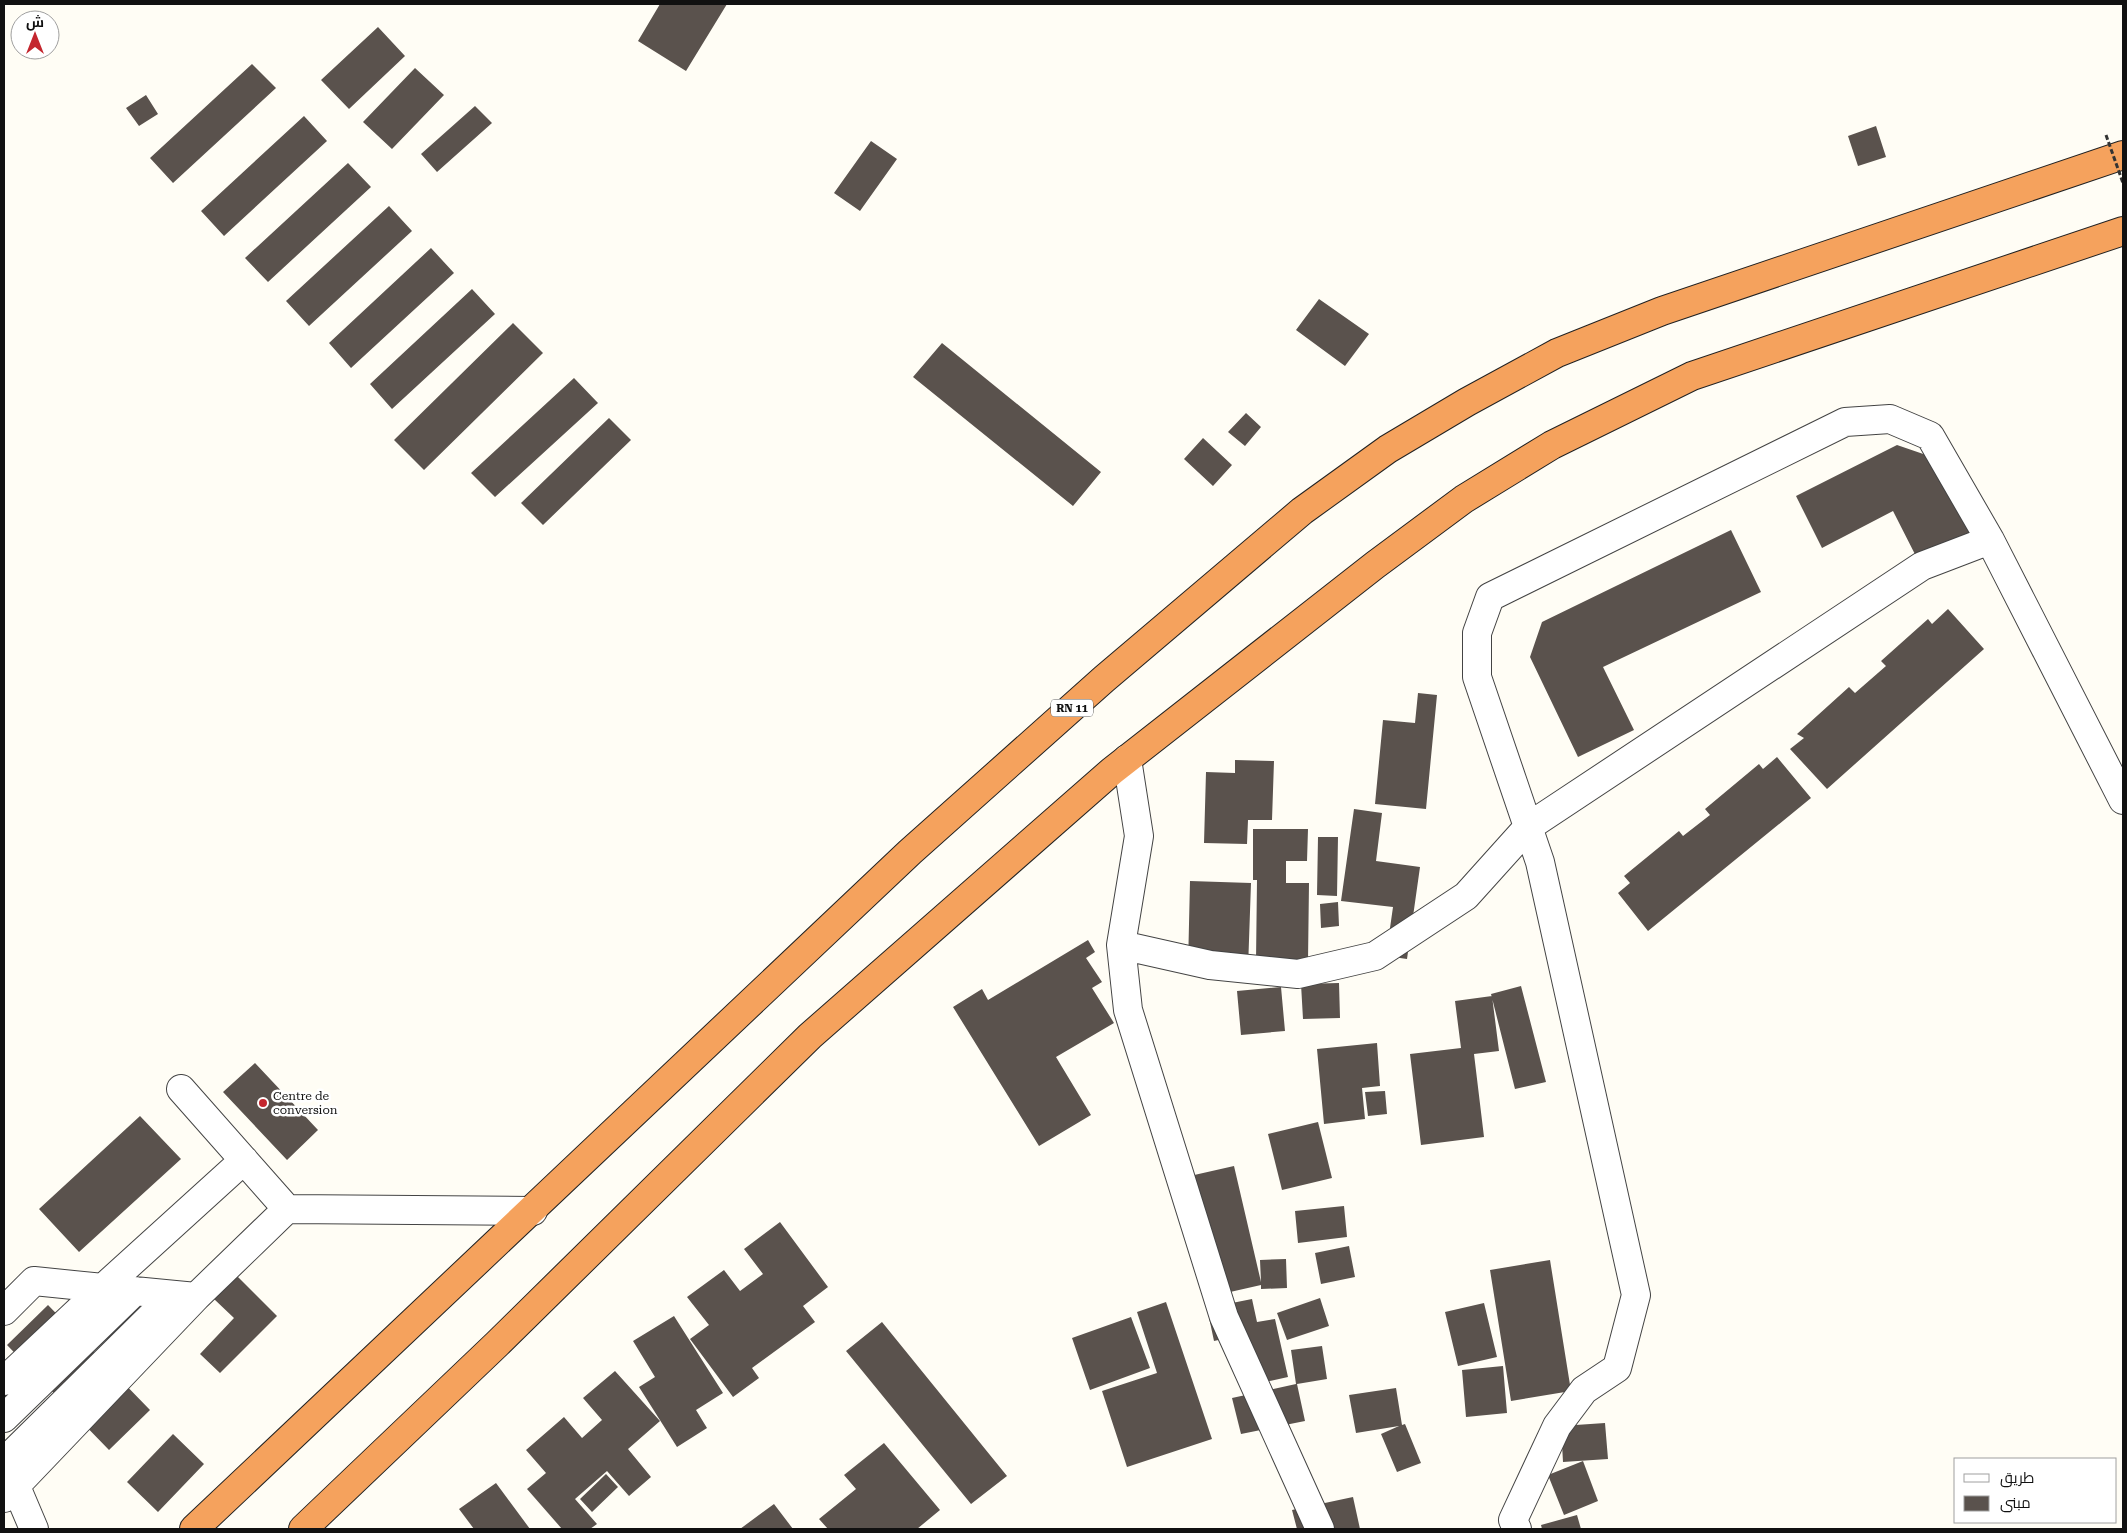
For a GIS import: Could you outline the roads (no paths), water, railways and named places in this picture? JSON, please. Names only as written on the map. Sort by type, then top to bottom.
[{"type":"highway","name":"RN 11","points":[[194,1529],[939,826],[1104,679],[1302,511],[1388,450],[1468,402],[1557,353],[1662,311],[2123,155]]},
{"type":"highway","points":[[303,1529],[497,1344],[810,1036],[1127,759],[1375,565],[1464,499],[1552,444],[1692,376],[2123,232]]},
{"type":"street","points":[[1517,1529],[1513,1520],[1557,1426],[1584,1390],[1617,1368],[1636,1295],[1540,862],[1477,677],[1477,633],[1490,596],[1845,422],[1890,419],[1930,436],[1990,540],[2123,800]]},
{"type":"street","points":[[1122,945],[1210,965],[1298,974],[1374,956],[1466,896],[1528,827],[1922,566],[1990,540]]},
{"type":"street","points":[[1127,759],[1139,836],[1122,945],[1128,1010],[1224,1317],[1320,1529]]},
{"type":"street","points":[[181,1089],[287,1209]]},
{"type":"street","points":[[4,1381],[244,1160]]},
{"type":"street","points":[[34,1529],[10,1492],[5,1459],[184,1296],[287,1209],[533,1211]]},
{"type":"street","points":[[4,1311],[34,1281],[184,1296]]},
{"type":"street","points":[[4,1418],[135,1291]]},
{"type":"street","points":[[10,1492],[184,1296]]},
{"type":"place","name":"Centre de conversion","points":[[263,1103]]}]
